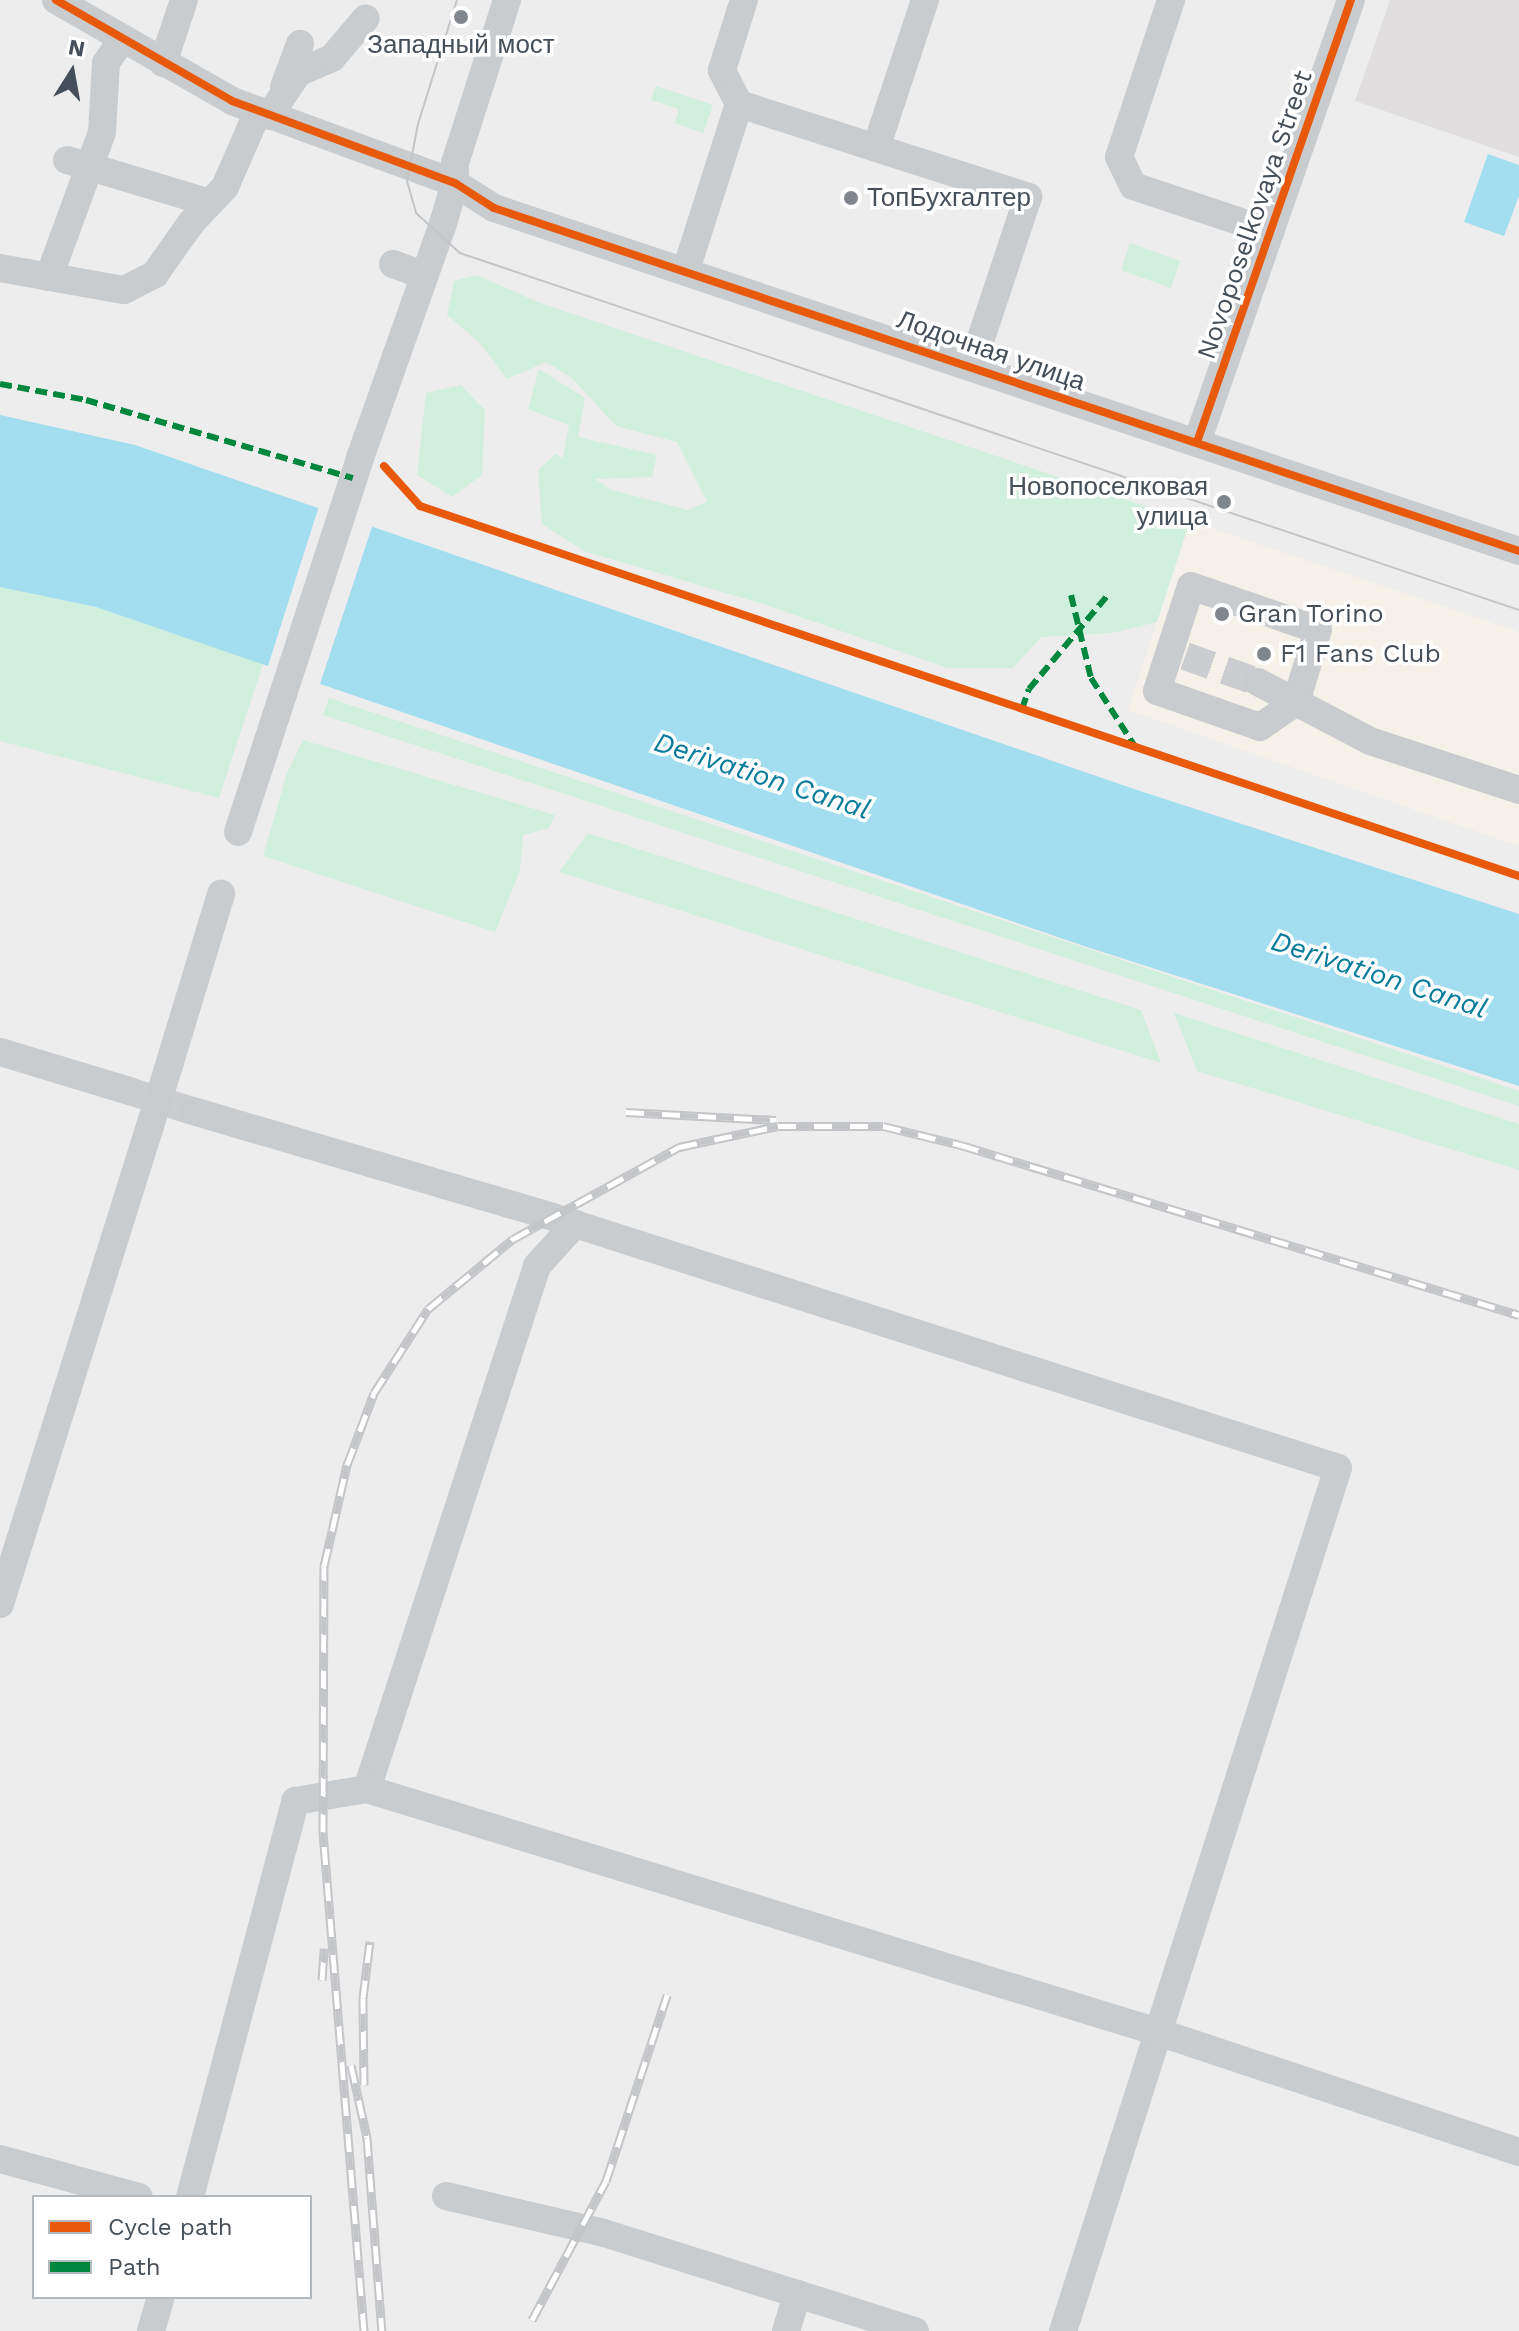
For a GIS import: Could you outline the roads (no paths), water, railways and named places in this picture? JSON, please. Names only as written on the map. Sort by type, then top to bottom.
[{"type":"street","name":"Лодочная улица","points":[[56,0],[163,63],[264,113],[455,183],[494,208],[972,365],[1519,551]]},
{"type":"street","points":[[163,63],[184,0]]},
{"type":"street","points":[[238,832],[350,488],[384,362],[424,275],[455,183],[455,163],[507,0]]},
{"type":"street","points":[[686,270],[739,104],[722,70],[744,0]]},
{"type":"street","points":[[876,148],[925,0]]},
{"type":"street","points":[[1171,0],[1119,157],[1133,186],[1271,232]]},
{"type":"street","name":"Novoposelkovaya Street","points":[[1197,442],[1351,0]]},
{"type":"street","points":[[0,268],[124,290],[155,274],[225,187],[264,113],[284,87],[298,73],[332,58],[366,18]]},
{"type":"street","points":[[49,277],[78,164],[102,132],[106,63],[122,39]]},
{"type":"street","points":[[284,87],[300,44]]},
{"type":"street","points":[[739,104],[1028,197],[972,365]]},
{"type":"street","points":[[78,164],[210,203]]},
{"type":"street","points":[[393,264],[424,275]]},
{"type":"street","points":[[1191,586],[1318,630],[1296,702],[1260,727],[1157,691],[1178,654],[1191,586]]},
{"type":"street","points":[[1258,682],[1370,741],[1519,790]]},
{"type":"street","points":[[0,1604],[221,894]]},
{"type":"street","points":[[0,1052],[129,1091]]},
{"type":"street","points":[[193,1111],[575,1224],[1338,1468],[1063,2331]]},
{"type":"street","points":[[367,1789],[537,1266],[575,1224]]},
{"type":"street","points":[[191,2195],[295,1801],[367,1789],[1158,2032],[1519,2152]]},
{"type":"street","points":[[0,2159],[132,2195]]},
{"type":"street","points":[[446,2196],[604,2233],[915,2331]]},
{"type":"street","points":[[786,2331],[797,2294]]},
{"type":"street","points":[[151,2331],[160,2299]]},
{"type":"water","points":[[1488,154],[1519,165],[1519,196],[1504,236],[1464,222]]},
{"type":"water","name":"Derivation Canal","points":[[0,415],[135,445],[1137,790],[1519,914],[1519,1086],[1084,946],[96,607],[0,587]]},
{"type":"tunnel","points":[[1185,656],[1258,682]]},
{"type":"tunnel","points":[[129,1091],[193,1111]]},
{"type":"tram line","points":[[457,0],[418,124],[407,181],[416,213],[460,253],[1519,610]]},
{"type":"railway","points":[[626,1112],[776,1120]]},
{"type":"railway","points":[[364,2331],[323,1832],[324,1566],[347,1465],[374,1393],[428,1309],[513,1239],[679,1147],[778,1126],[883,1126],[961,1145],[1519,1315]]},
{"type":"railway","points":[[364,2085],[363,1998],[370,1941]]},
{"type":"railway","points":[[322,1980],[324,1948]]},
{"type":"railway","points":[[532,2320],[606,2181],[667,1995]]},
{"type":"railway","points":[[351,2065],[367,2138],[382,2331]]},
{"type":"place","name":"Западный мост","points":[[461,17]]},
{"type":"place","name":"ТопБухгалтер","points":[[851,198]]},
{"type":"place","name":"Новопоселковая улица","points":[[1224,502]]},
{"type":"place","name":"Gran Torino","points":[[1222,614]]},
{"type":"place","name":"F1 Fans Club","points":[[1264,654]]}]
